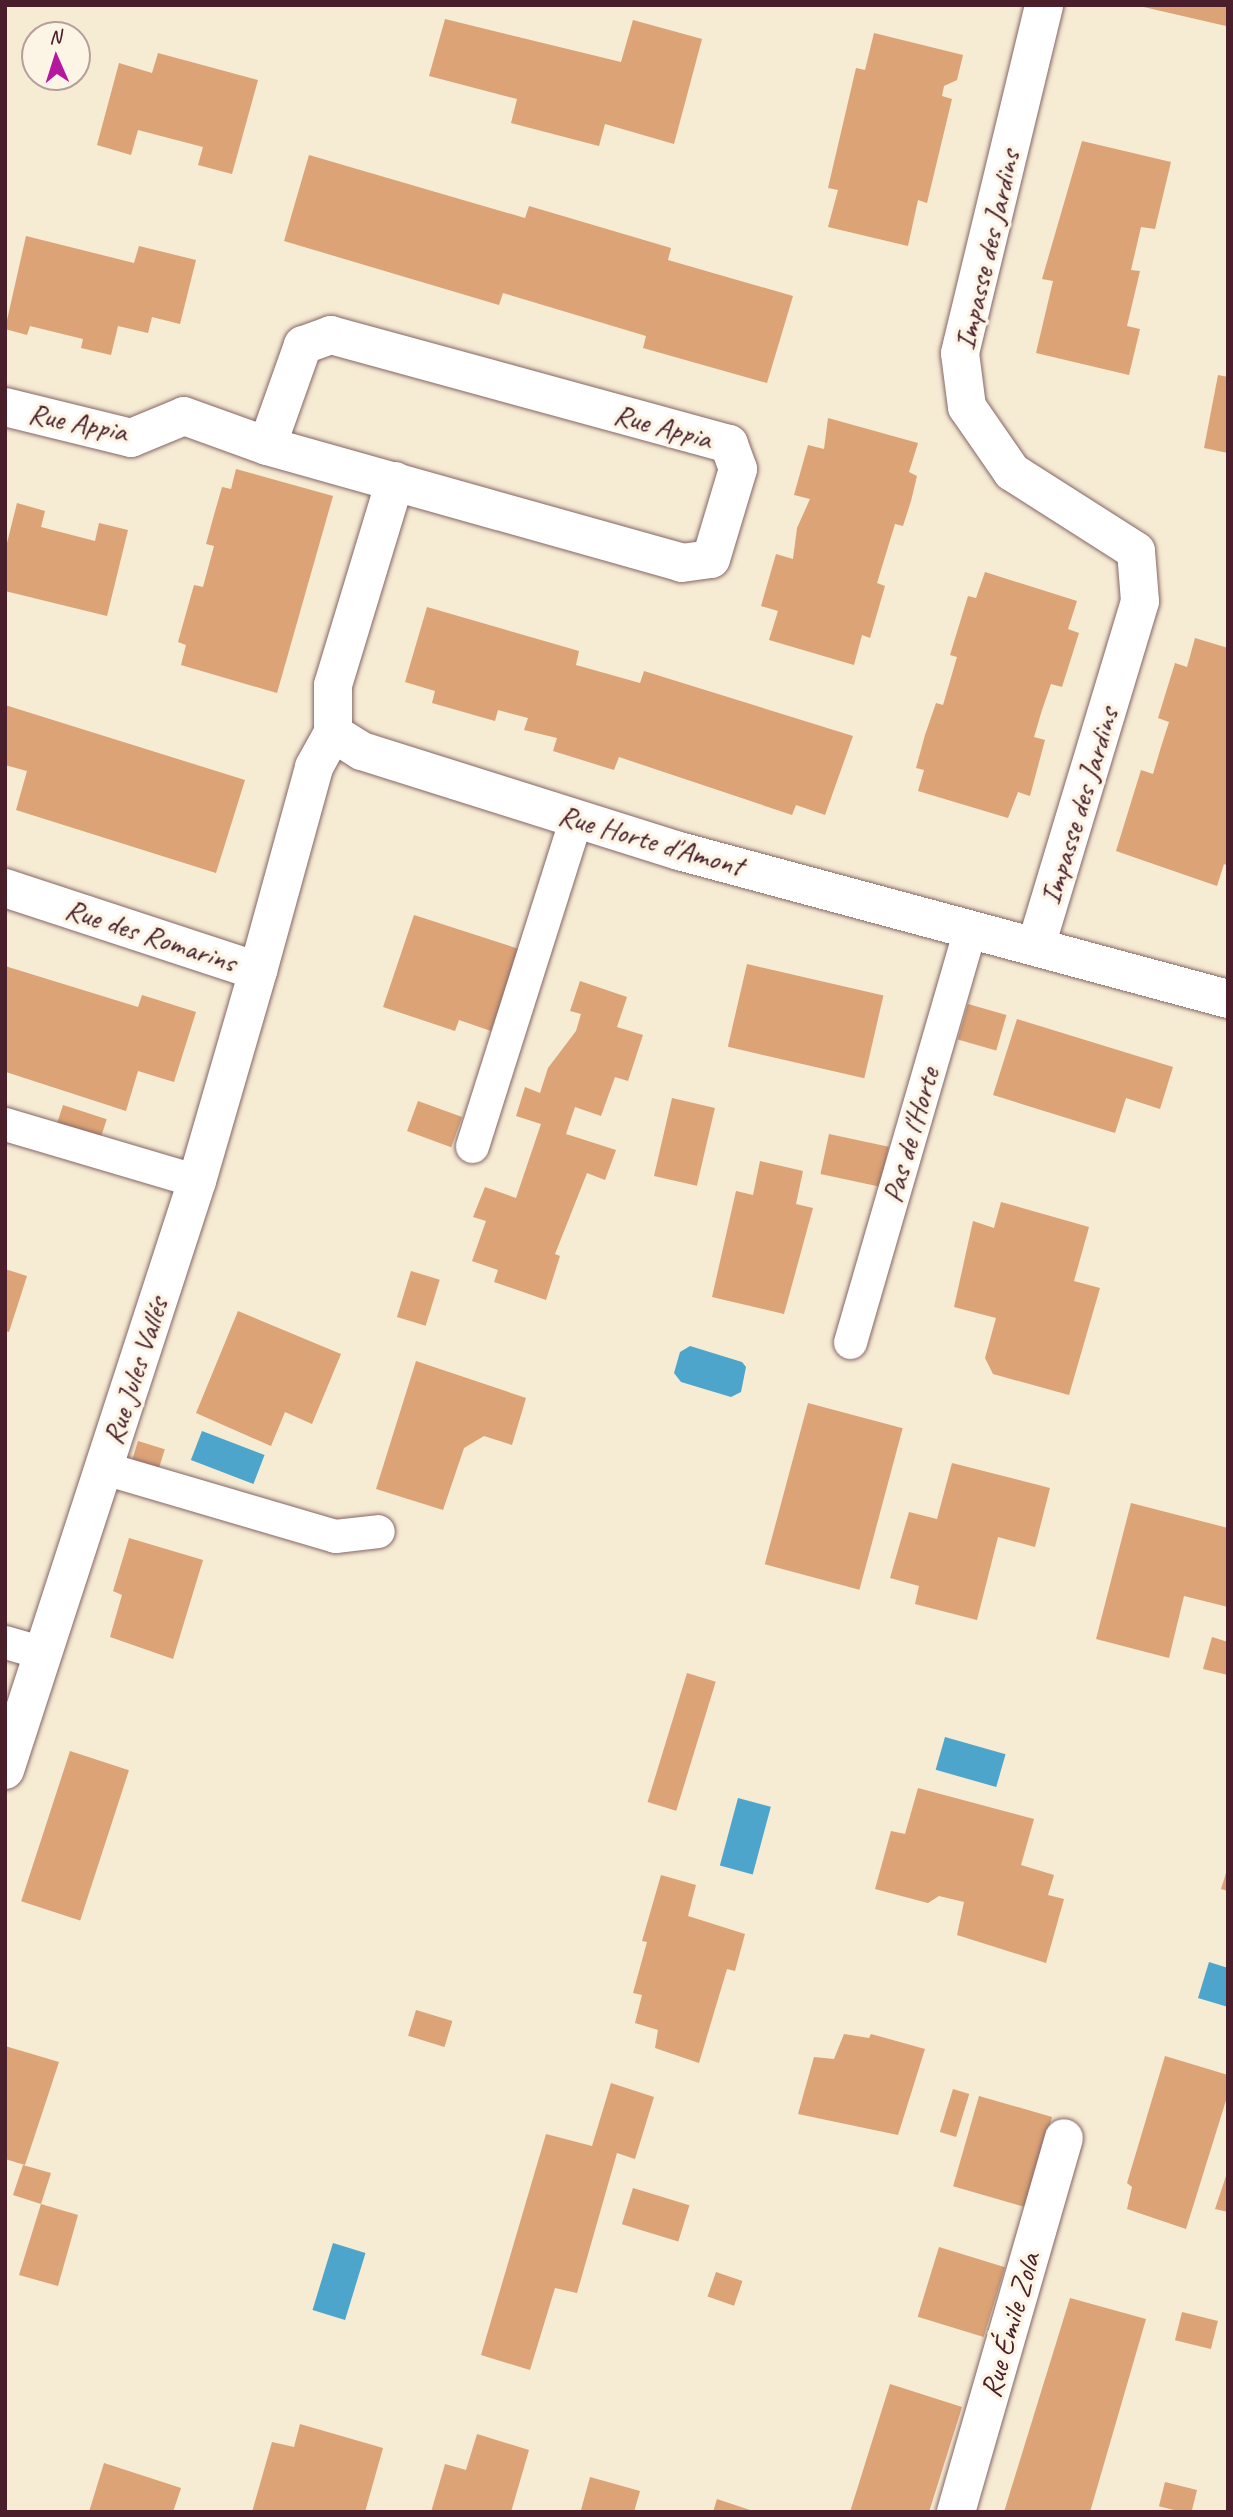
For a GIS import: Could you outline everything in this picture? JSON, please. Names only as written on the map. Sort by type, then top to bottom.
[{"type":"street","name":"Impasse des Jardins","points":[[1036,946],[1140,601],[1136,551],[1012,472],[967,407],[960,353],[1044,5]]},
{"type":"street","name":"Rue Appia","points":[[5,407],[131,438],[184,416],[267,446],[682,563],[711,559],[738,468],[729,444],[331,335],[303,345],[267,446]]},
{"type":"street","points":[[333,733],[333,685],[395,481]]},
{"type":"street","name":"Rue Horte d'Amont","points":[[333,733],[362,751],[679,851],[1228,999]]},
{"type":"street","name":"Rue des Romarins","points":[[5,888],[258,971],[314,767],[333,733]]},
{"type":"street","name":"Rue Jules Vallés","points":[[5,1770],[197,1181],[258,971]]},
{"type":"street","name":"Rue Émile Zola","points":[[956,2512],[1064,2138]]},
{"type":"lane","points":[[472,1146],[576,818]]},
{"type":"lane","name":"Pas de l'Horte","points":[[850,1342],[970,928]]},
{"type":"lane","points":[[5,1124],[197,1181]]},
{"type":"lane","points":[[104,1468],[335,1536],[378,1531]]},
{"type":"lane","points":[[5,1642],[43,1654]]},
{"type":"water","points":[[690,1346],[742,1362],[746,1367],[741,1392],[731,1397],[681,1382],[674,1373],[680,1352]]},
{"type":"water","points":[[202,1431],[265,1455],[253,1484],[191,1460]]},
{"type":"water","points":[[945,1737],[1006,1754],[996,1787],[936,1770]]},
{"type":"water","points":[[738,1798],[771,1807],[753,1874],[720,1866]]},
{"type":"water","points":[[1209,1962],[1228,1968],[1228,2007],[1198,1998]]},
{"type":"water","points":[[333,2243],[366,2253],[345,2320],[313,2310]]},
{"type":"building","points":[[1135,5],[1228,5],[1228,15],[1226,26]]},
{"type":"building","points":[[445,19],[621,62],[633,20],[702,39],[674,144],[605,124],[599,146],[511,123],[517,99],[429,76]]},
{"type":"building","points":[[874,33],[963,55],[957,80],[944,86],[942,96],[952,99],[927,203],[918,200],[908,246],[828,227],[838,190],[828,188],[856,68],[865,70]]},
{"type":"building","points":[[158,53],[258,80],[232,174],[198,165],[203,147],[138,130],[131,155],[97,145],[119,63],[152,73]]},
{"type":"building","points":[[1082,141],[1171,162],[1155,229],[1141,227],[1131,270],[1140,271],[1127,326],[1140,329],[1129,375],[1036,353],[1053,281],[1042,279]]},
{"type":"building","points":[[309,155],[525,218],[529,206],[671,248],[668,260],[793,296],[767,383],[643,348],[646,336],[503,293],[499,305],[284,241]]},
{"type":"building","points":[[26,236],[134,263],[139,246],[196,260],[180,324],[152,317],[148,333],[118,326],[111,355],[81,348],[83,339],[30,326],[27,335],[5,329]]},
{"type":"building","points":[[1218,375],[1228,377],[1228,453],[1204,448]]},
{"type":"building","points":[[828,418],[918,443],[909,472],[917,476],[911,501],[903,526],[895,524],[877,583],[885,586],[870,638],[862,635],[854,665],[769,640],[778,611],[761,606],[776,554],[793,559],[797,528],[810,499],[794,495],[808,445],[824,449]]},
{"type":"building","points":[[236,469],[333,496],[277,693],[181,665],[186,645],[178,642],[194,585],[203,587],[214,546],[206,544],[222,487],[231,489]]},
{"type":"building","points":[[17,503],[45,511],[41,527],[95,541],[99,523],[128,530],[107,616],[5,591],[5,551]]},
{"type":"building","points":[[985,572],[1077,601],[1068,629],[1079,633],[1062,687],[1051,684],[1034,737],[1045,740],[1030,796],[1018,792],[1008,818],[918,791],[924,770],[916,768],[925,735],[936,703],[943,705],[957,657],[950,655],[968,596],[976,598]]},
{"type":"building","points":[[427,607],[579,651],[576,665],[640,683],[644,671],[853,736],[825,815],[796,805],[792,815],[619,757],[614,770],[553,751],[557,738],[524,730],[528,718],[498,710],[495,721],[432,703],[435,691],[405,682]]},
{"type":"building","points":[[1195,638],[1228,648],[1228,866],[1224,864],[1217,886],[1116,851],[1141,770],[1153,774],[1169,722],[1158,718],[1175,663],[1187,667]]},
{"type":"building","points":[[5,705],[245,780],[216,873],[16,810],[27,771],[5,765]]},
{"type":"building","points":[[414,915],[519,949],[491,1031],[459,1020],[455,1031],[383,1007]]},
{"type":"building","points":[[747,964],[883,995],[864,1078],[728,1047]]},
{"type":"building","points":[[5,966],[138,1007],[142,995],[196,1012],[174,1082],[138,1071],[126,1111],[6,1072]]},
{"type":"building","points":[[580,981],[627,997],[617,1027],[643,1035],[628,1081],[615,1077],[601,1116],[575,1107],[566,1134],[616,1150],[605,1180],[587,1173],[555,1254],[560,1256],[546,1300],[494,1282],[498,1270],[472,1261],[486,1221],[473,1217],[485,1187],[516,1198],[541,1124],[516,1116],[525,1087],[540,1093],[548,1068],[576,1031],[581,1014],[570,1011]]},
{"type":"building","points":[[968,1004],[1006,1015],[996,1051],[958,1040]]},
{"type":"building","points":[[1017,1019],[1173,1067],[1160,1109],[1126,1098],[1115,1133],[993,1095]]},
{"type":"building","points":[[672,1098],[715,1108],[697,1186],[654,1176]]},
{"type":"building","points":[[418,1101],[462,1117],[451,1147],[407,1131]]},
{"type":"building","points":[[63,1105],[107,1119],[98,1145],[55,1131]]},
{"type":"building","points":[[829,1134],[889,1147],[880,1187],[820,1174]]},
{"type":"building","points":[[760,1161],[803,1171],[796,1204],[813,1208],[784,1314],[712,1297],[736,1191],[753,1195]]},
{"type":"building","points":[[1001,1202],[1089,1227],[1074,1281],[1100,1288],[1069,1395],[993,1374],[985,1358],[996,1318],[954,1307],[973,1221],[994,1228]]},
{"type":"building","points":[[5,1269],[27,1276],[9,1332],[5,1331]]},
{"type":"building","points":[[411,1271],[440,1280],[426,1326],[397,1317]]},
{"type":"building","points":[[238,1311],[341,1354],[312,1424],[285,1412],[271,1446],[196,1413]]},
{"type":"building","points":[[416,1361],[526,1398],[512,1445],[484,1436],[464,1448],[443,1510],[376,1489]]},
{"type":"building","points":[[808,1403],[903,1428],[859,1590],[765,1564]]},
{"type":"building","points":[[138,1441],[165,1449],[159,1467],[132,1459]]},
{"type":"building","points":[[952,1463],[1050,1488],[1035,1547],[998,1537],[977,1620],[915,1604],[919,1586],[890,1578],[909,1512],[937,1519]]},
{"type":"building","points":[[1131,1503],[1228,1528],[1228,1607],[1184,1596],[1169,1658],[1096,1639]]},
{"type":"building","points":[[129,1538],[203,1560],[173,1659],[110,1637],[122,1595],[113,1591]]},
{"type":"building","points":[[1212,1637],[1228,1642],[1228,1675],[1203,1669]]},
{"type":"building","points":[[687,1673],[716,1682],[676,1811],[648,1802]]},
{"type":"building","points":[[70,1751],[129,1770],[80,1920],[21,1901]]},
{"type":"building","points":[[918,1788],[1034,1819],[1021,1865],[1054,1875],[1048,1895],[1064,1899],[1046,1963],[957,1935],[964,1902],[939,1896],[928,1903],[875,1889],[891,1831],[905,1834]]},
{"type":"building","points":[[1228,1870],[1228,1891],[1221,1889]]},
{"type":"building","points":[[661,1875],[696,1885],[688,1916],[745,1934],[735,1971],[727,1969],[699,2063],[655,2048],[658,2030],[635,2023],[642,1995],[633,1993],[647,1942],[642,1941]]},
{"type":"building","points":[[416,2010],[452,2021],[444,2047],[408,2036]]},
{"type":"building","points":[[844,2034],[869,2038],[871,2034],[925,2049],[898,2135],[798,2114],[814,2057],[834,2059]]},
{"type":"building","points":[[5,2046],[59,2062],[25,2165],[5,2159]]},
{"type":"building","points":[[1165,2056],[1228,2075],[1228,2094],[1186,2229],[1127,2209],[1132,2187],[1127,2183]]},
{"type":"building","points":[[611,2083],[654,2097],[635,2159],[617,2153],[577,2293],[555,2288],[530,2370],[481,2355],[546,2134],[592,2146]]},
{"type":"building","points":[[953,2089],[969,2094],[956,2137],[940,2132]]},
{"type":"building","points":[[979,2096],[1052,2117],[1026,2207],[953,2186]]},
{"type":"building","points":[[23,2165],[51,2173],[41,2204],[13,2195]]},
{"type":"building","points":[[1228,2170],[1228,2212],[1215,2209]]},
{"type":"building","points":[[633,2188],[689,2205],[678,2242],[622,2224]]},
{"type":"building","points":[[41,2204],[78,2215],[58,2286],[19,2275]]},
{"type":"building","points":[[939,2247],[1005,2267],[984,2337],[918,2317]]},
{"type":"building","points":[[716,2272],[742,2281],[734,2306],[708,2297]]},
{"type":"building","points":[[1070,2298],[1146,2319],[1090,2512],[1004,2512]]},
{"type":"building","points":[[1182,2312],[1218,2321],[1211,2349],[1175,2340]]},
{"type":"building","points":[[890,2384],[962,2407],[929,2512],[850,2512]]},
{"type":"building","points":[[300,2424],[383,2448],[365,2512],[252,2512],[272,2442],[294,2447]]},
{"type":"building","points":[[477,2434],[529,2450],[511,2512],[431,2512],[445,2464],[466,2470]]},
{"type":"building","points":[[104,2463],[181,2488],[173,2512],[89,2512]]},
{"type":"building","points":[[590,2477],[640,2491],[634,2512],[573,2512],[581,2510]]},
{"type":"building","points":[[1165,2482],[1197,2490],[1192,2512],[1159,2506]]},
{"type":"building","points":[[717,2499],[753,2511],[753,2512],[713,2512]]}]
